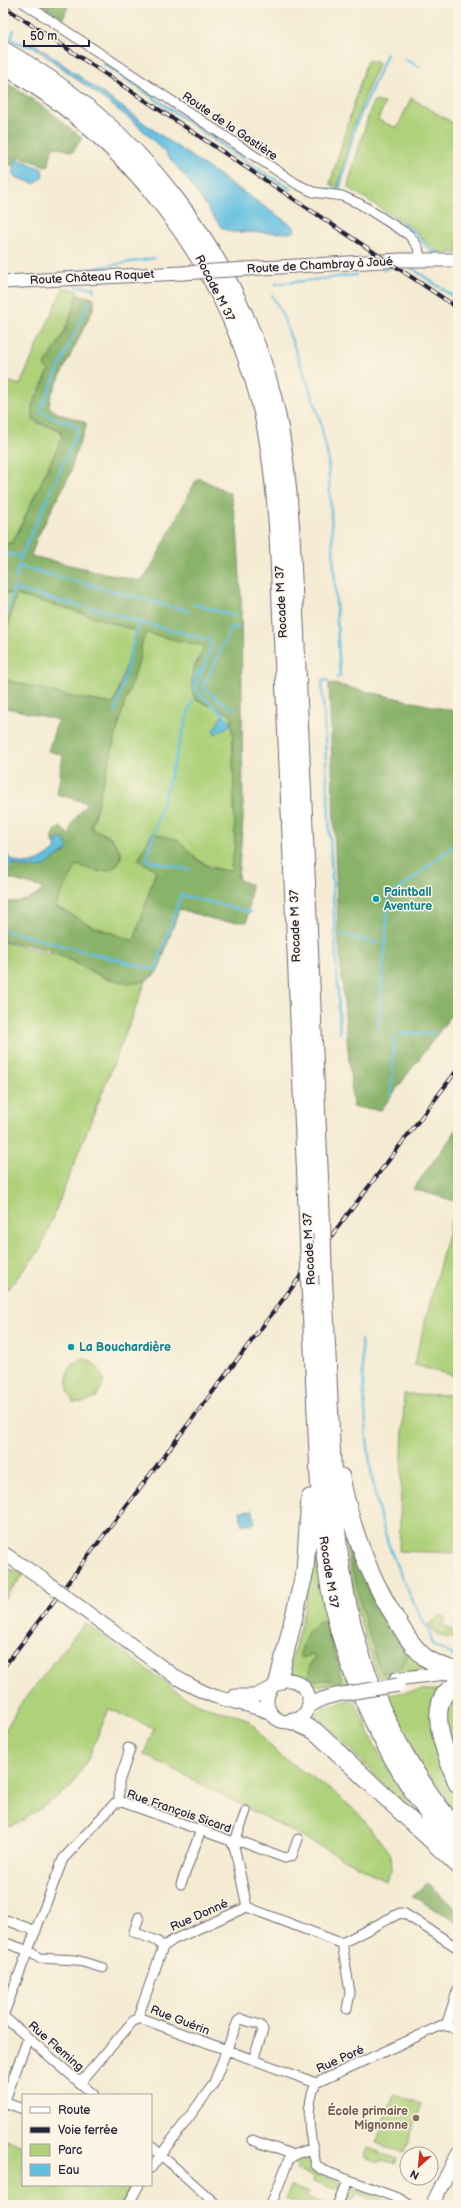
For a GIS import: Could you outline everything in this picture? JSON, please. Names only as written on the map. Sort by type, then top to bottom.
[{"type":"highway","name":"Rocade M 37","points":[[3,50],[49,78],[102,120],[139,155],[177,200],[209,247],[232,287],[252,334],[270,388],[286,466],[291,533],[323,1268],[339,1558],[347,1602],[357,1640],[379,1703],[401,1748],[428,1790],[458,1831]]},
{"type":"highway","name":"Rocade M 37","points":[[3,65],[46,92],[93,130],[129,164],[166,208],[195,250],[220,293],[241,344],[260,403],[272,468],[278,540],[317,1438],[322,1526],[327,1566],[335,1611],[348,1660],[374,1724],[398,1769],[426,1812],[458,1852]]},
{"type":"highway","points":[[330,1414],[353,1527],[375,1582],[401,1628],[418,1650],[433,1662],[458,1677],[445,1694],[441,1702],[438,1717],[447,1755],[458,1785]]},
{"type":"highway","points":[[274,1686],[305,1571],[310,1526],[310,1485],[317,1438]]},
{"type":"highway","points":[[292,1721],[315,1731],[458,1865]]},
{"type":"street","name":"Route de la Gastière","points":[[24,3],[297,184],[313,192],[350,199],[402,229],[415,240],[419,250],[420,260]]},
{"type":"street","name":"Route de Chambray à Joué","points":[[182,272],[420,260],[458,260]]},
{"type":"street","name":"Route Château Roquet","points":[[3,282],[182,272]]},
{"type":"street","points":[[3,1553],[40,1577],[177,1678],[206,1693],[271,1713],[281,1720],[292,1721],[302,1716],[308,1707],[335,1692]]},
{"type":"street","points":[[161,1666],[208,1688],[226,1694],[245,1696],[258,1695],[274,1686],[292,1680],[304,1688],[335,1692],[397,1682],[458,1677]]},
{"type":"street","points":[[271,1713],[267,1704],[274,1686]]},
{"type":"street","points":[[304,1688],[308,1697],[308,1707]]},
{"type":"street","points":[[119,1802],[120,1782],[130,1749],[128,1748]]},
{"type":"street","name":"Rue François Sicard","points":[[3,2016],[63,1860],[114,1803],[119,1802],[201,1830],[227,1839],[234,1844],[247,1907]]},
{"type":"street","points":[[234,1844],[246,1811]]},
{"type":"street","points":[[181,1884],[201,1830]]},
{"type":"street","points":[[234,1844],[242,1842],[284,1858],[292,1856],[298,1839]]},
{"type":"street","points":[[247,1907],[342,1942],[400,1913],[405,1914],[458,1948]]},
{"type":"street","name":"Rue Donné","points":[[137,2020],[163,1947],[173,1940],[247,1907]]},
{"type":"street","name":"Rue Donné","points":[[139,1918],[134,1932],[157,1941],[163,1947]]},
{"type":"street","points":[[3,1922],[6,1920],[36,1931]]},
{"type":"street","points":[[3,1942],[29,1951],[33,1956],[45,1959],[76,1960],[103,1968]]},
{"type":"street","points":[[342,1942],[350,1993],[347,2009]]},
{"type":"street","points":[[458,1989],[446,2026],[458,2029]]},
{"type":"street","name":"Rue Fleming","points":[[3,2016],[93,2094]]},
{"type":"street","name":"Rue Guérin","points":[[80,2083],[133,2021],[140,2018],[316,2083]]},
{"type":"street","points":[[152,2167],[213,2085],[238,2020],[241,2019],[260,2025],[263,2030],[253,2060]]},
{"type":"street","name":"Rue Poré","points":[[410,2205],[322,2170],[316,2164],[308,2114],[308,2104],[316,2083],[442,2025],[446,2026]]},
{"type":"street","points":[[22,2109],[4,2102],[28,2038]]},
{"type":"street","points":[[252,2140],[294,2155]]},
{"type":"street","points":[[152,2147],[217,2205]]},
{"type":"street","points":[[271,2205],[289,2159],[294,2155],[313,2148]]},
{"type":"street","points":[[432,2205],[458,2153]]},
{"type":"street","points":[[440,2205],[458,2169]]},
{"type":"street","points":[[337,2205],[349,2180]]},
{"type":"street","points":[[128,2205],[138,2186]]},
{"type":"green space","points":[[40,3],[69,3],[63,19]]},
{"type":"green space","points":[[367,60],[379,62],[352,129],[338,187],[330,184]]},
{"type":"green space","points":[[3,80],[48,110],[82,138],[73,152],[53,146],[48,167],[18,156],[17,167],[7,164],[7,167],[3,166]]},
{"type":"green space","points":[[411,98],[458,126],[454,141],[458,143],[458,253],[443,253],[433,249],[415,230],[349,188],[349,181],[374,101],[385,103],[378,120],[397,128]]},
{"type":"green space","points":[[63,288],[78,290],[76,300],[65,330],[44,366],[49,371],[32,406],[37,423],[60,430],[62,438],[15,538],[11,543],[3,544],[3,380],[20,385]]},
{"type":"green space","points":[[77,295],[94,298],[94,307],[51,395],[49,406],[56,412],[86,423],[86,427],[76,452],[70,474],[37,538],[31,556],[139,581],[144,578],[151,568],[195,482],[199,478],[230,493],[237,526],[241,595],[243,820],[238,879],[251,885],[247,922],[220,921],[179,909],[159,969],[148,979],[136,983],[121,982],[106,978],[51,951],[33,946],[3,941],[3,901],[14,902],[25,900],[36,896],[43,888],[3,877],[3,857],[8,862],[22,867],[46,865],[57,856],[66,852],[59,839],[54,843],[52,838],[56,830],[61,827],[70,836],[73,822],[87,803],[57,794],[63,755],[48,751],[58,720],[3,707],[3,679],[72,697],[114,704],[137,631],[69,609],[16,595],[3,645],[3,627],[12,594],[3,592],[3,544],[11,543],[15,538],[62,438],[60,430],[33,420],[32,406],[49,371],[44,366],[55,350],[64,332]],"holes":[[[146,633],[204,646],[193,672],[191,684],[195,699],[232,715],[235,845],[230,871],[210,868],[196,859],[178,840],[152,833],[138,860],[156,870],[134,941],[92,926],[55,906],[77,865],[98,871],[105,871],[111,870],[119,861],[121,852],[110,837],[91,828],[124,705],[140,658],[142,643]]]},
{"type":"green space","points":[[3,592],[12,594],[3,627]]},
{"type":"green space","points":[[16,595],[69,609],[137,631],[114,704],[72,697],[3,679],[3,645]]},
{"type":"green space","points":[[146,633],[205,646],[193,669],[195,699],[232,715],[235,845],[231,872],[214,868],[201,862],[195,858],[178,840],[156,870],[134,941],[92,926],[55,906],[77,865],[99,872],[121,858],[121,852],[111,837],[91,828],[124,705],[140,658],[142,643]]},
{"type":"green space","points":[[329,683],[458,712],[458,1006],[381,1110],[353,1107],[338,932]]},
{"type":"green space","points":[[3,942],[64,957],[104,978],[121,981],[146,981],[40,1250],[8,1289],[3,1287]]},
{"type":"green space","points":[[458,1128],[458,1202],[413,1189]]},
{"type":"green space","points":[[455,1206],[458,1207],[458,1377],[414,1365]]},
{"type":"green space","points":[[83,1359],[91,1362],[97,1367],[104,1382],[96,1398],[82,1403],[73,1402],[68,1390],[67,1377],[72,1366],[76,1362]]},
{"type":"green space","points":[[404,1394],[458,1395],[458,1553],[399,1551]]},
{"type":"green space","points":[[342,1510],[430,1670],[378,1678],[360,1621],[348,1562]]},
{"type":"green space","points":[[315,1548],[348,1682],[321,1686],[314,1685],[301,1675],[288,1672],[302,1620]]},
{"type":"green space","points":[[354,1554],[380,1614],[406,1647],[406,1661],[399,1668],[390,1672],[381,1673],[366,1626],[350,1560],[351,1555]]},
{"type":"green space","points":[[3,1567],[24,1574],[3,1600]]},
{"type":"green space","points":[[441,1615],[446,1619],[442,1625],[458,1634],[458,1649],[454,1639],[439,1636],[428,1625]]},
{"type":"green space","points":[[319,1621],[324,1621],[327,1626],[342,1681],[312,1680],[308,1677],[310,1664],[315,1656],[311,1655],[303,1658],[299,1656],[308,1631]]},
{"type":"green space","points":[[85,1623],[180,1694],[201,1705],[245,1718],[251,1722],[266,1742],[283,1758],[335,1793],[359,1814],[391,1855],[392,1868],[386,1881],[144,1754],[154,1728],[109,1709],[87,1761],[70,1788],[19,1823],[3,1827],[3,1734],[19,1706]]},
{"type":"green space","points":[[421,1690],[441,1690],[442,1761],[458,1800],[458,1818],[422,1768],[384,1695]]},
{"type":"green space","points":[[452,1695],[458,1696],[458,1770],[443,1716]]},
{"type":"green space","points":[[354,1699],[374,1744],[404,1795],[425,1826],[321,1720],[318,1725],[313,1719],[322,1707]]},
{"type":"green space","points":[[427,1883],[458,1910],[458,1923],[412,1896]]},
{"type":"green space","points":[[394,2094],[422,2104],[407,2146],[399,2146],[399,2151],[376,2143]]},
{"type":"green space","points":[[3,2138],[22,2146],[22,2186],[132,2186],[122,2205],[3,2205]]},
{"type":"green space","points":[[368,2148],[397,2159],[395,2164],[382,2161],[379,2162],[365,2157]]},
{"type":"green space","points":[[302,2157],[309,2159],[321,2175],[340,2183],[341,2188],[332,2189],[313,2182],[314,2177],[296,2170],[298,2165],[293,2163]]},
{"type":"green space","points":[[290,2186],[309,2193],[307,2198],[325,2205],[296,2205],[297,2203],[286,2199]]},
{"type":"green space","points":[[351,2187],[394,2203],[394,2205],[387,2202],[386,2205],[378,2205],[357,2193],[351,2205],[344,2205],[343,2202]]},
{"type":"water","points":[[32,42],[169,141],[294,227],[295,231],[291,233],[230,232],[221,227],[188,180],[160,147],[133,121],[31,45]]},
{"type":"water","points":[[16,158],[42,169],[43,176],[35,184],[13,176]]},
{"type":"water","points":[[222,716],[225,716],[231,721],[230,725],[215,734],[213,731]]},
{"type":"water","points":[[59,839],[64,839],[68,849],[46,865],[39,868],[22,867],[8,862],[3,857],[3,849],[15,861],[29,864],[36,862],[43,859],[56,848],[54,843]]},
{"type":"water","points":[[253,1510],[255,1523],[242,1525],[240,1511]]},
{"type":"waterway","points":[[11,39],[14,30]]},
{"type":"waterway","points":[[3,36],[34,47]]},
{"type":"waterway","points":[[324,189],[338,190],[340,187],[355,127],[387,54]]},
{"type":"waterway","points":[[404,59],[420,67]]},
{"type":"waterway","points":[[103,63],[253,166],[291,189]]},
{"type":"waterway","points":[[3,106],[8,179],[3,195]]},
{"type":"waterway","points":[[402,223],[415,233],[430,250],[440,254]]},
{"type":"waterway","points":[[66,273],[154,258]]},
{"type":"waterway","points":[[409,266],[458,300]]},
{"type":"waterway","points":[[383,270],[389,268]]},
{"type":"waterway","points":[[276,284],[356,275]]},
{"type":"waterway","points":[[76,286],[94,288],[93,291]]},
{"type":"waterway","points":[[272,295],[282,314],[313,398],[321,424],[328,458],[340,676],[337,678]]},
{"type":"waterway","points":[[20,559],[79,429],[78,427],[41,412],[41,408],[89,301]]},
{"type":"waterway","points":[[3,553],[21,557]]},
{"type":"waterway","points":[[16,579],[19,564]]},
{"type":"waterway","points":[[18,566],[188,611]]},
{"type":"waterway","points":[[3,630],[14,586]]},
{"type":"waterway","points":[[14,589],[79,606],[85,606]]},
{"type":"waterway","points":[[194,604],[235,616]]},
{"type":"waterway","points":[[90,607],[139,622]]},
{"type":"waterway","points":[[115,712],[139,622],[210,640],[212,645],[195,690],[225,716]]},
{"type":"waterway","points":[[235,708],[230,708],[203,688],[232,626],[239,629]]},
{"type":"waterway","points":[[193,686],[195,675],[203,667]]},
{"type":"waterway","points":[[328,680],[322,681],[340,1033]]},
{"type":"waterway","points":[[190,870],[146,860],[192,701]]},
{"type":"waterway","points":[[378,1030],[389,898],[458,842]]},
{"type":"waterway","points":[[3,890],[10,863]]},
{"type":"waterway","points":[[3,930],[156,970],[181,895],[251,912]]},
{"type":"waterway","points":[[342,934],[378,944]]},
{"type":"waterway","points":[[400,1034],[435,1033]]},
{"type":"waterway","points":[[391,1096],[394,1036]]},
{"type":"waterway","points":[[361,1340],[369,1459],[384,1530],[400,1572],[432,1639],[432,1644],[454,1656]]},
{"type":"railway","points":[[3,6],[458,308]]},
{"type":"railway","points":[[3,1668],[458,1069]]},
{"type":"place","name":"Paintball Aventure","points":[[376,899]]},
{"type":"place","name":"La Bouchardière","points":[[71,1347]]},
{"type":"place","name":"École primaire Mignonne","points":[[416,2118]]}]
